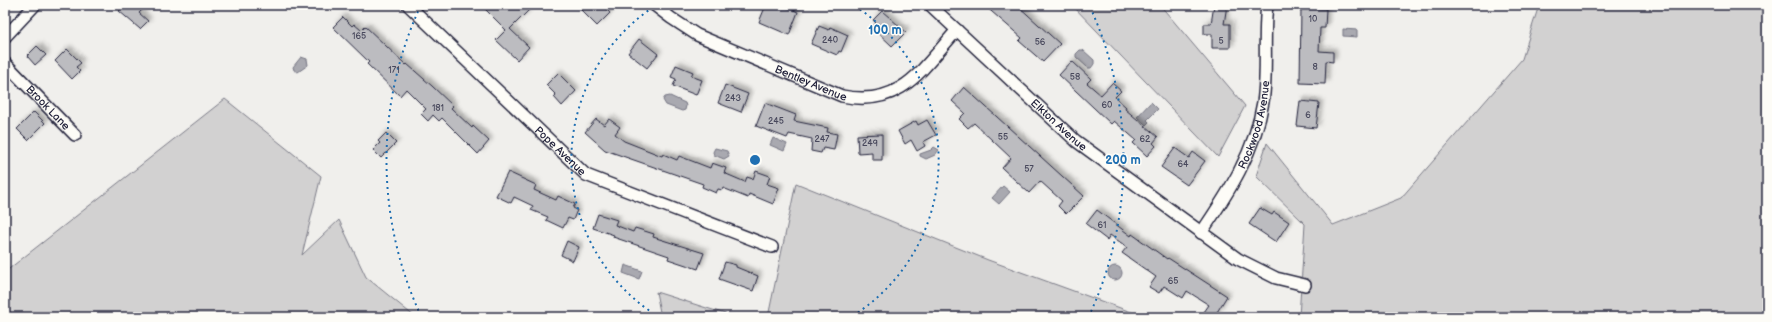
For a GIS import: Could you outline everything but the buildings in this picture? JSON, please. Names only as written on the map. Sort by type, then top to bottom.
[{"type":"street","points":[[5,36],[35,5]]},
{"type":"street","name":"Pope Avenue","points":[[408,5],[586,175],[772,247]]},
{"type":"street","name":"Bentley Avenue","points":[[654,5],[671,18],[697,34],[842,96],[855,98],[883,96],[897,91],[914,78],[957,30]]},
{"type":"street","name":"Elkton Avenue","points":[[930,5],[1076,141],[1238,259],[1276,278],[1305,286]]},
{"type":"street","name":"Rockwood Avenue","points":[[1201,233],[1238,175],[1249,151],[1257,127],[1263,102],[1265,80],[1267,5]]},
{"type":"street","name":"Brook Lane","points":[[5,63],[75,135]]},
{"type":"shaded area","points":[[1072,5],[1160,5],[1245,106],[1218,157]]},
{"type":"shaded area","points":[[1539,5],[1767,5],[1767,317],[1299,317],[1305,224],[1256,176],[1267,143],[1333,225],[1401,198],[1522,59]]},
{"type":"shaded area","points":[[1343,29],[1357,30],[1357,37],[1343,36]]},
{"type":"shaded area","points":[[1080,50],[1083,50],[1094,60],[1094,64],[1091,68],[1088,68],[1076,57],[1076,54]]},
{"type":"shaded area","points":[[301,57],[307,59],[308,65],[298,72],[294,70],[293,67]]},
{"type":"shaded area","points":[[670,96],[685,103],[685,110],[682,111],[666,105],[663,100],[665,97]]},
{"type":"shaded area","points":[[225,99],[321,176],[302,255],[339,220],[366,277],[415,317],[5,317],[5,272]]},
{"type":"shaded area","points":[[1151,102],[1158,109],[1147,120],[1149,122],[1146,125],[1137,117]]},
{"type":"shaded area","points":[[773,138],[787,144],[784,151],[770,145]]},
{"type":"shaded area","points":[[934,147],[939,150],[935,155],[926,159],[920,156],[920,154],[931,150]]},
{"type":"shaded area","points":[[715,148],[727,151],[729,156],[724,159],[714,155],[713,152]]},
{"type":"shaded area","points":[[796,183],[988,260],[1145,317],[768,317]]},
{"type":"shaded area","points":[[1003,186],[1010,192],[999,204],[992,198]]},
{"type":"shaded area","points":[[625,265],[642,271],[639,279],[623,273]]},
{"type":"shaded area","points":[[1115,266],[1120,268],[1122,273],[1120,278],[1115,280],[1110,278],[1108,273],[1110,268]]},
{"type":"shaded area","points":[[656,292],[735,317],[661,317]]}]
